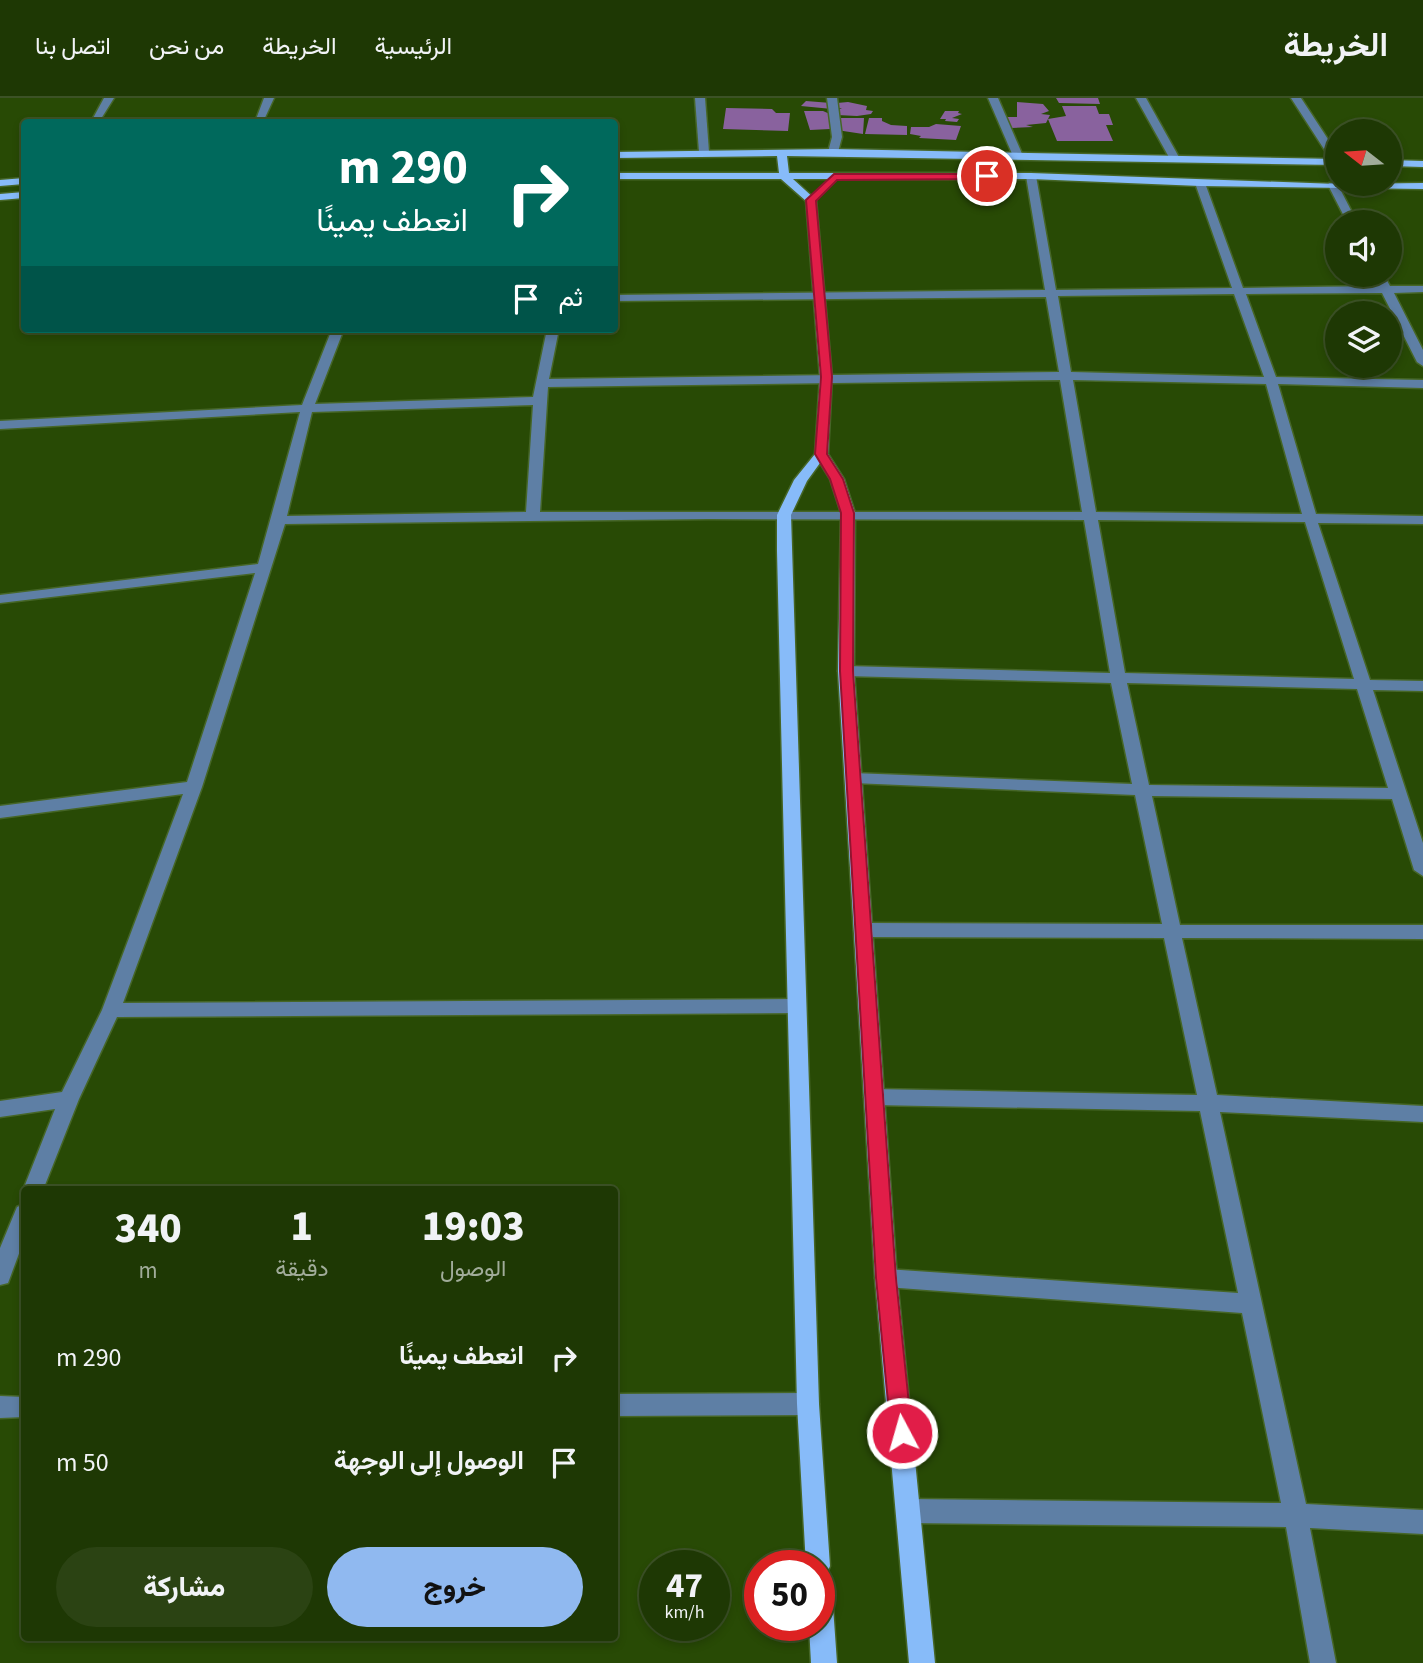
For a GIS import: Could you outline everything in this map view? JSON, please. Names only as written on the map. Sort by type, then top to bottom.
[{"type":"main road","points":[[781,152],[785,177]]},
{"type":"main road","points":[[618,155],[833,152],[1325,162]]},
{"type":"main road","points":[[817,1550],[808,1404],[784,515],[801,480],[821,454],[826,377],[820,294],[823,188],[833,152]]},
{"type":"main road","points":[[1402,163],[1423,164]]},
{"type":"main road","points":[[618,176],[785,177],[823,188],[1031,176],[1325,186]]},
{"type":"main road","points":[[785,177],[823,188]]},
{"type":"main road","points":[[0,183],[21,181]]},
{"type":"main road","points":[[1402,187],[1423,187]]},
{"type":"main road","points":[[0,197],[21,195]]},
{"type":"main road","points":[[821,454],[836,479],[848,513],[846,671],[886,1278],[922,1663]]},
{"type":"main road","points":[[823,1641],[824,1663]]},
{"type":"street","points":[[97,119],[109,98]]},
{"type":"street","points":[[261,119],[269,98]]},
{"type":"street","points":[[699,98],[704,152]]},
{"type":"street","points":[[832,98],[836,137],[833,152]]},
{"type":"street","points":[[993,98],[1018,156]]},
{"type":"street","points":[[1141,98],[1175,159]]},
{"type":"street","points":[[1296,98],[1325,143]]},
{"type":"street","points":[[1031,176],[1054,294],[1118,677],[1296,1515],[1323,1663]]},
{"type":"street","points":[[1200,183],[1271,380],[1310,518],[1423,870]]},
{"type":"street","points":[[1386,289],[1423,362]]},
{"type":"street","points":[[618,298],[1423,289]]},
{"type":"street","points":[[35,1186],[69,1099],[111,1010],[194,787],[279,520],[307,408],[336,333]]},
{"type":"street","points":[[533,515],[539,401],[552,333]]},
{"type":"street","points":[[541,383],[826,377],[1067,376],[1423,384]]},
{"type":"street","points":[[0,425],[307,408],[539,401]]},
{"type":"street","points":[[279,520],[848,513],[1423,520]]},
{"type":"street","points":[[0,599],[263,568]]},
{"type":"street","points":[[846,671],[1423,686]]},
{"type":"street","points":[[853,778],[1143,790],[1399,794]]},
{"type":"street","points":[[0,812],[194,787]]},
{"type":"street","points":[[863,930],[1423,932]]},
{"type":"street","points":[[111,1010],[797,1006]]},
{"type":"street","points":[[874,1097],[1209,1103],[1423,1114]]},
{"type":"street","points":[[0,1110],[69,1099]]},
{"type":"street","points":[[0,1276],[21,1221]]},
{"type":"street","points":[[886,1278],[1251,1304]]},
{"type":"street","points":[[618,1405],[808,1404]]},
{"type":"street","points":[[0,1408],[21,1407]]},
{"type":"street","points":[[909,1511],[1296,1515],[1423,1522]]},
{"type":"building","points":[[1056,98],[1098,98],[1100,104],[1059,103]]},
{"type":"building","points":[[806,101],[831,103],[832,109],[801,106]]},
{"type":"building","points":[[1017,102],[1043,104],[1049,111],[1041,114],[1050,115],[1046,123],[1026,125],[1033,127],[1011,128],[1005,117],[1017,117]]},
{"type":"building","points":[[837,103],[867,106],[866,110],[873,111],[871,114],[857,116],[837,115],[837,110],[842,108],[837,108]]},
{"type":"building","points":[[1062,106],[1096,106],[1099,114],[1109,114],[1113,125],[1106,125],[1113,141],[1057,141],[1048,119],[1066,116]]},
{"type":"building","points":[[726,108],[772,109],[776,113],[790,113],[788,131],[723,129]]},
{"type":"building","points":[[804,111],[823,111],[839,118],[864,118],[863,134],[830,129],[810,130]]},
{"type":"building","points":[[945,111],[959,111],[958,113],[962,114],[952,118],[959,119],[957,122],[945,121],[946,119],[940,119]]},
{"type":"building","points":[[869,118],[882,118],[882,121],[891,125],[907,126],[907,135],[865,134]]},
{"type":"building","points":[[936,124],[961,126],[956,140],[919,138],[921,136],[910,134],[911,127],[929,127]]},
{"type":"route","points":[[902,1433],[886,1278],[846,671],[848,513],[836,479],[821,454],[826,377],[811,200],[834,177],[987,176]]}]
